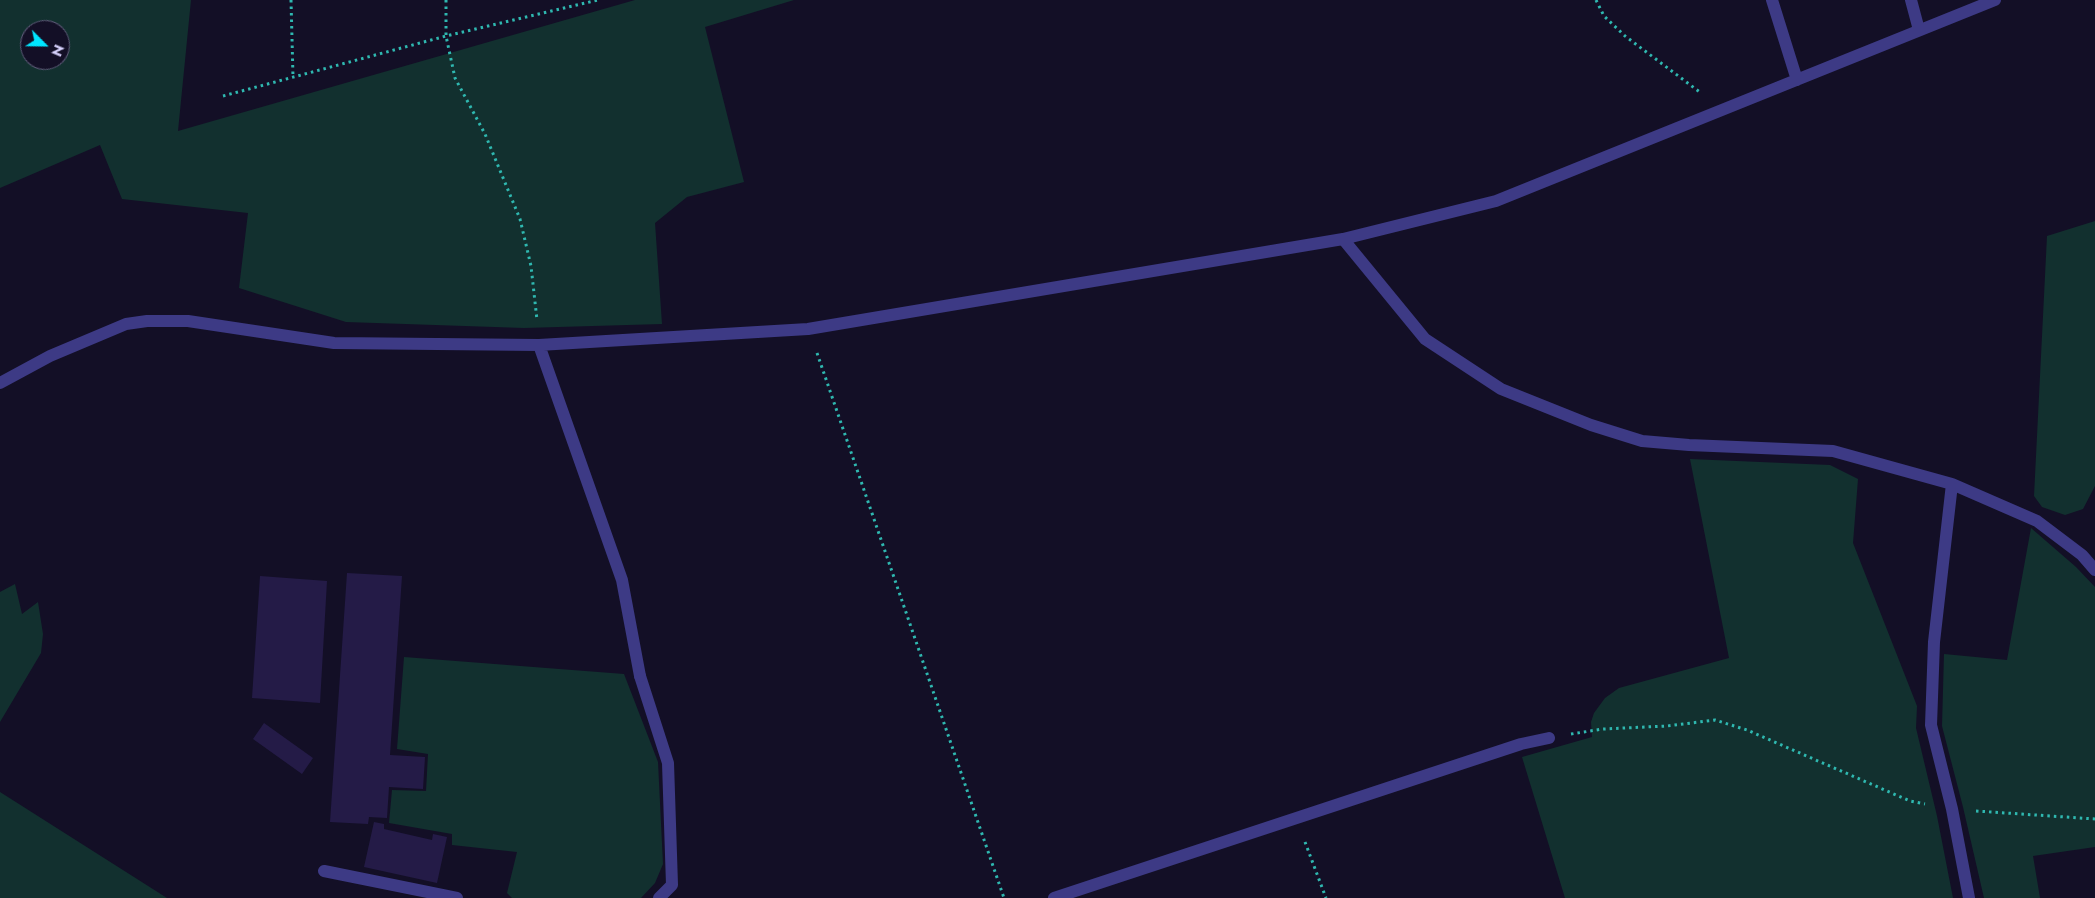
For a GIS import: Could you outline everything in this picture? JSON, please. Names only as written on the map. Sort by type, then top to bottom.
[{"type":"street","points":[[1772,0],[1797,80]]},
{"type":"street","points":[[1911,0],[1920,30]]},
{"type":"street","points":[[0,383],[50,356],[126,324],[148,321],[188,321],[334,343],[539,345],[808,329],[1343,239],[1496,201],[1995,0]]},
{"type":"street","points":[[1343,239],[1425,339],[1501,389],[1591,425],[1642,441],[1689,445],[1833,451],[1952,484],[2037,521],[2082,555],[2095,570]]},
{"type":"street","points":[[539,345],[622,580],[640,676],[668,763],[672,885],[659,898]]},
{"type":"street","points":[[1952,484],[1934,642],[1931,725],[1952,809],[1969,898]]},
{"type":"street","points":[[1054,898],[1521,744],[1548,738]]},
{"type":"street","points":[[324,871],[456,898]]},
{"type":"path","points":[[291,0],[294,77]]},
{"type":"path","points":[[446,0],[446,36],[455,78],[485,134],[520,219],[530,266],[539,345]]},
{"type":"path","points":[[223,96],[446,36],[598,0]]},
{"type":"path","points":[[1596,0],[1604,16],[1625,36],[1723,110]]},
{"type":"path","points":[[808,329],[1004,898]]},
{"type":"path","points":[[1548,738],[1603,729],[1667,726],[1716,720],[1747,730],[1910,800],[1952,809],[2095,819]]},
{"type":"path","points":[[1295,818],[1326,898]]},
{"type":"green space","points":[[0,0],[191,0],[178,131],[635,0],[794,0],[705,27],[744,182],[687,197],[655,223],[662,324],[524,328],[346,322],[239,288],[248,213],[122,199],[100,145],[0,188]]},
{"type":"green space","points":[[2095,221],[2095,486],[2083,509],[2065,515],[2042,507],[2034,496],[2047,236]]},
{"type":"green space","points":[[1690,459],[1830,465],[1858,479],[1853,543],[1917,706],[1916,728],[1937,816],[1953,898],[1565,898],[1522,757],[1592,737],[1591,722],[1594,713],[1605,698],[1619,688],[1729,658]]},
{"type":"green space","points":[[2031,528],[2076,567],[2095,587],[2095,847],[2033,856],[2040,898],[1984,898],[1942,726],[1944,654],[2007,660]]},
{"type":"green space","points":[[15,584],[22,614],[38,602],[43,634],[41,653],[0,722],[0,592]]},
{"type":"green space","points":[[404,657],[624,674],[658,762],[663,864],[655,883],[641,898],[512,898],[507,893],[517,852],[452,845],[452,834],[389,823],[392,790],[426,791],[428,754],[397,749]]},
{"type":"green space","points":[[0,792],[167,898],[0,898]]},
{"type":"building","points":[[347,573],[402,576],[390,755],[425,757],[423,789],[389,787],[387,818],[369,817],[368,824],[330,822]]},
{"type":"building","points":[[260,576],[327,581],[320,703],[252,698]]},
{"type":"building","points":[[264,723],[313,758],[302,774],[253,739]]},
{"type":"building","points":[[374,822],[384,824],[384,829],[432,840],[433,834],[447,837],[437,883],[364,867]]}]
